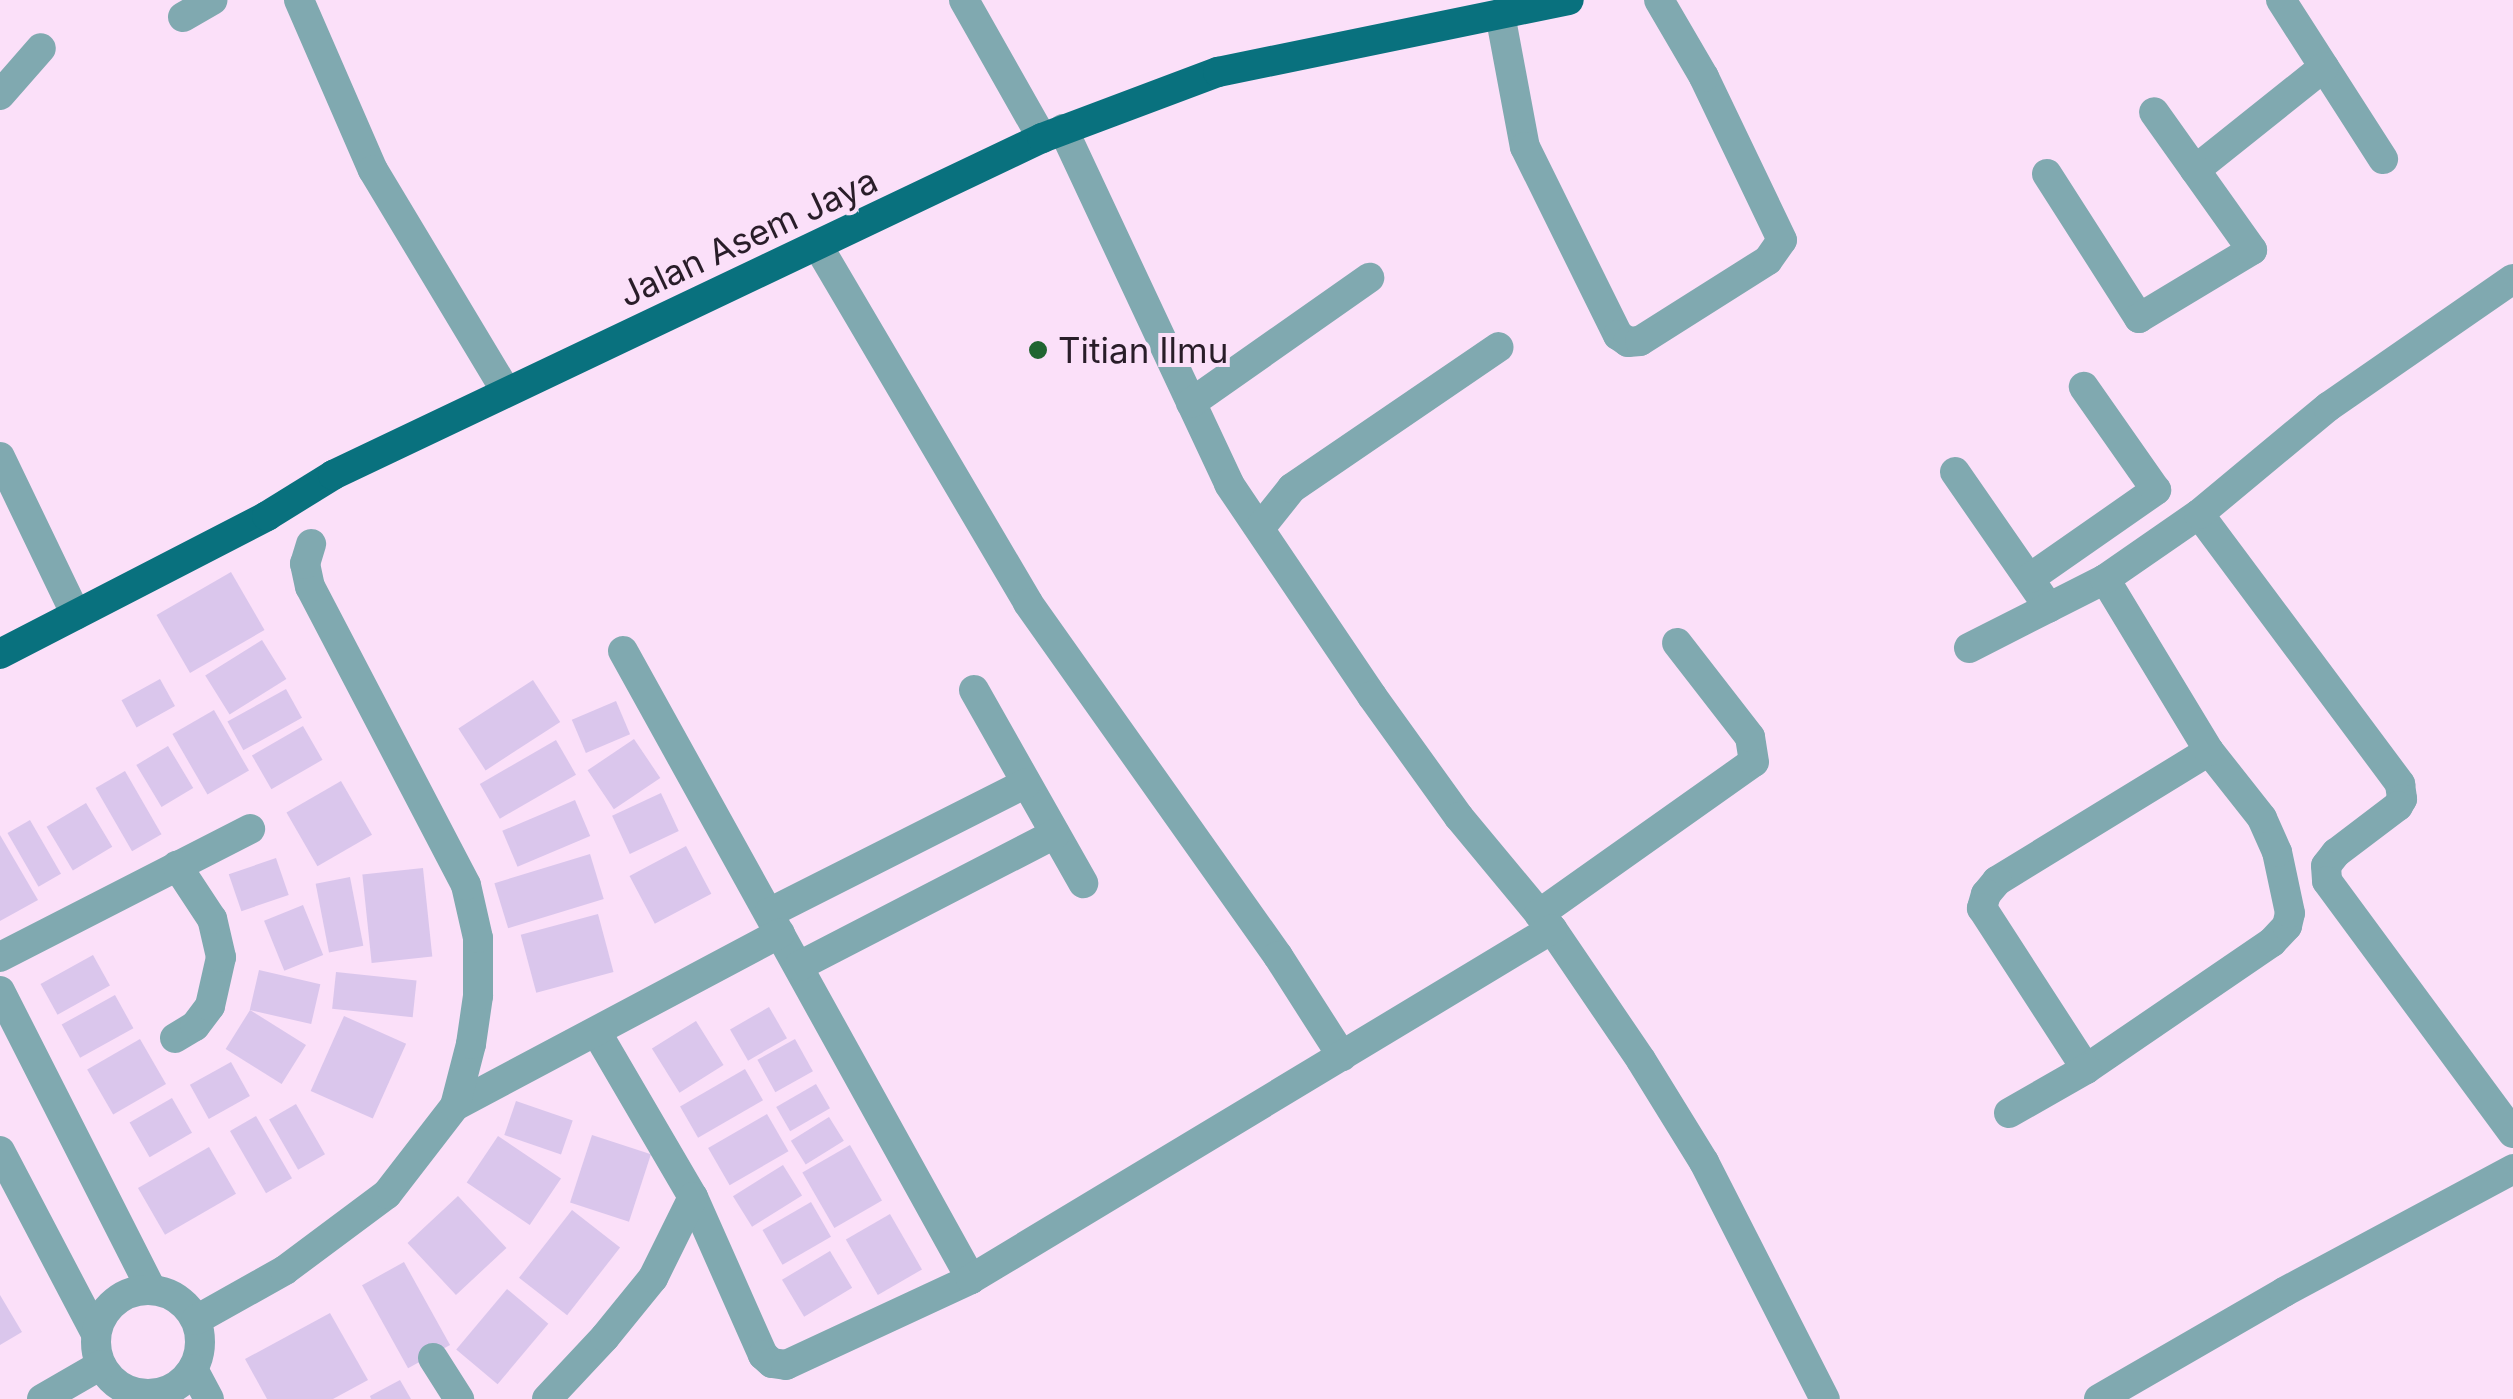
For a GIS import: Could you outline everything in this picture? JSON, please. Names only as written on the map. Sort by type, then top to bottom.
[{"type":"main road","name":"Jalan Asem Jaya","points":[[0,654],[267,516],[333,475],[1052,134],[1218,72],[1570,0]]},
{"type":"street","points":[[183,17],[212,0]]},
{"type":"street","points":[[299,0],[373,170],[506,391]]},
{"type":"street","points":[[964,0],[1052,134],[1229,484],[1459,817],[1546,922],[1704,1162],[1825,1399]]},
{"type":"street","points":[[1500,14],[1525,147],[1618,335],[1628,342],[1640,342],[1768,260],[1782,240],[1704,78],[1659,0]]},
{"type":"street","points":[[2281,0],[2383,159]]},
{"type":"street","points":[[0,95],[41,48]]},
{"type":"street","points":[[2195,170],[2324,66]]},
{"type":"street","points":[[2046,174],[2139,318],[2252,250],[2154,112]]},
{"type":"street","points":[[818,246],[1028,604],[1278,956],[1342,1056]]},
{"type":"street","points":[[1191,404],[1369,278]]},
{"type":"street","points":[[1970,648],[2106,579],[2199,514],[2328,407],[2513,280]]},
{"type":"street","points":[[1260,528],[1292,488],[1499,347]]},
{"type":"street","points":[[2030,578],[2156,490],[2084,387]]},
{"type":"street","points":[[0,457],[76,615]]},
{"type":"street","points":[[1955,472],[2049,608]]},
{"type":"street","points":[[2199,514],[2400,784],[2402,799],[2398,806],[2336,852],[2326,866],[2327,881],[2513,1133]]},
{"type":"street","points":[[312,544],[306,564],[310,586],[466,885],[478,938],[478,996],[455,1106]]},
{"type":"street","points":[[2009,1113],[2086,1069],[2272,942],[2287,926],[2286,884],[2270,833],[2209,751],[2106,579]]},
{"type":"street","points":[[596,1032],[693,1197],[763,1356],[772,1363],[786,1365],[971,1279],[1342,1056],[1546,922],[1754,762],[1750,737],[1677,643]]},
{"type":"street","points":[[623,651],[971,1279]]},
{"type":"street","points":[[974,690],[1083,884]]},
{"type":"street","points":[[2086,1069],[1982,908],[1986,894],[1997,881],[2209,751]]},
{"type":"street","points":[[196,1320],[285,1270],[387,1194],[455,1106],[596,1032],[774,923],[1026,783]]},
{"type":"street","points":[[0,958],[250,829]]},
{"type":"street","points":[[798,966],[1055,834]]},
{"type":"street","points":[[175,1038],[195,1026],[210,1006],[221,957],[212,919],[177,866]]},
{"type":"street","points":[[0,990],[151,1288],[184,1304],[196,1320],[200,1337],[193,1370],[177,1386],[134,1396],[108,1377],[101,1365],[96,1332],[0,1151]]},
{"type":"street","points":[[2099,1399],[2284,1292],[2513,1169]]},
{"type":"street","points":[[546,1399],[605,1338],[652,1278],[693,1197]]},
{"type":"street","points":[[96,1332],[106,1309],[125,1294],[151,1288]]},
{"type":"street","points":[[433,1358],[458,1399]]},
{"type":"street","points":[[42,1399],[101,1365]]},
{"type":"street","points":[[193,1370],[209,1399]]},
{"type":"building","points":[[231,572],[264,630],[190,673],[157,615]]},
{"type":"building","points":[[262,640],[286,679],[230,715],[205,676]]},
{"type":"building","points":[[160,679],[175,706],[137,727],[122,700]]},
{"type":"building","points":[[533,680],[560,722],[486,770],[458,728]]},
{"type":"building","points":[[286,689],[302,718],[243,750],[227,721]]},
{"type":"building","points":[[616,701],[630,734],[586,753],[572,720]]},
{"type":"building","points":[[214,710],[249,771],[207,795],[172,734]]},
{"type":"building","points":[[303,726],[322,760],[271,789],[252,756]]},
{"type":"building","points":[[634,739],[660,778],[614,809],[588,770]]},
{"type":"building","points":[[556,740],[576,775],[500,819],[480,784]]},
{"type":"building","points":[[168,746],[193,788],[162,807],[136,765]]},
{"type":"building","points":[[125,771],[162,834],[132,851],[96,788]]},
{"type":"building","points":[[341,781],[372,835],[317,866],[286,812]]},
{"type":"building","points":[[661,793],[679,831],[630,854],[612,816]]},
{"type":"building","points":[[575,800],[590,836],[518,867],[502,831]]},
{"type":"building","points":[[86,803],[112,847],[73,870],[47,827]]},
{"type":"building","points":[[30,820],[61,874],[38,887],[7,833]]},
{"type":"building","points":[[0,835],[38,900],[0,921]]},
{"type":"building","points":[[686,846],[711,894],[655,924],[629,876]]},
{"type":"building","points":[[590,854],[604,899],[508,928],[494,883]]},
{"type":"building","points":[[276,858],[289,895],[241,911],[229,874]]},
{"type":"building","points":[[423,868],[432,957],[372,963],[362,874]]},
{"type":"building","points":[[350,877],[363,946],[329,952],[316,884]]},
{"type":"building","points":[[303,905],[323,955],[284,971],[264,921]]},
{"type":"building","points":[[598,914],[614,972],[536,993],[521,935]]},
{"type":"building","points":[[93,955],[110,986],[57,1015],[41,984]]},
{"type":"building","points":[[259,970],[320,984],[311,1024],[250,1010]]},
{"type":"building","points":[[336,972],[417,980],[413,1017],[332,1009]]},
{"type":"building","points":[[115,995],[133,1028],[80,1058],[62,1025]]},
{"type":"building","points":[[769,1007],[787,1038],[748,1061],[730,1030]]},
{"type":"building","points":[[250,1010],[306,1045],[282,1084],[226,1049]]},
{"type":"building","points":[[344,1016],[406,1044],[373,1119],[311,1091]]},
{"type":"building","points":[[696,1021],[724,1065],[679,1093],[652,1049]]},
{"type":"building","points":[[140,1039],[166,1084],[113,1115],[87,1070]]},
{"type":"building","points":[[795,1039],[813,1071],[775,1092],[757,1060]]},
{"type":"building","points":[[231,1062],[250,1096],[209,1119],[190,1085]]},
{"type":"building","points":[[745,1069],[763,1100],[698,1138],[680,1106]]},
{"type":"building","points":[[816,1084],[830,1108],[790,1131],[776,1107]]},
{"type":"building","points":[[172,1098],[192,1133],[150,1157],[130,1122]]},
{"type":"building","points":[[516,1101],[573,1121],[561,1155],[504,1135]]},
{"type":"building","points":[[296,1104],[325,1154],[298,1170],[269,1120]]},
{"type":"building","points":[[767,1114],[788,1151],[730,1185],[708,1148]]},
{"type":"building","points":[[256,1116],[292,1178],[266,1193],[230,1131]]},
{"type":"building","points":[[829,1117],[844,1141],[806,1165],[791,1141]]},
{"type":"building","points":[[592,1135],[651,1154],[629,1222],[570,1203]]},
{"type":"building","points":[[498,1136],[561,1178],[530,1225],[467,1182]]},
{"type":"building","points":[[850,1145],[882,1200],[834,1228],[802,1172]]},
{"type":"building","points":[[209,1147],[236,1194],[165,1235],[138,1188]]},
{"type":"building","points":[[783,1165],[802,1196],[752,1227],[733,1196]]},
{"type":"building","points":[[458,1196],[506,1248],[456,1295],[408,1243]]},
{"type":"building","points":[[811,1202],[831,1237],[783,1265],[763,1230]]},
{"type":"building","points":[[572,1210],[620,1248],[567,1315],[519,1278]]},
{"type":"building","points":[[890,1214],[922,1269],[878,1295],[846,1240]]},
{"type":"building","points":[[830,1251],[852,1288],[804,1317],[782,1280]]},
{"type":"building","points":[[404,1262],[450,1345],[408,1368],[362,1285]]},
{"type":"building","points":[[507,1289],[548,1324],[498,1384],[456,1350]]},
{"type":"building","points":[[0,1295],[22,1332],[0,1345]]},
{"type":"building","points":[[330,1313],[368,1380],[333,1399],[267,1399],[245,1359]]},
{"type":"building","points":[[400,1380],[411,1399],[371,1399],[370,1396]]},
{"type":"place","name":"Titian Ilmu","points":[[1038,350]]}]
